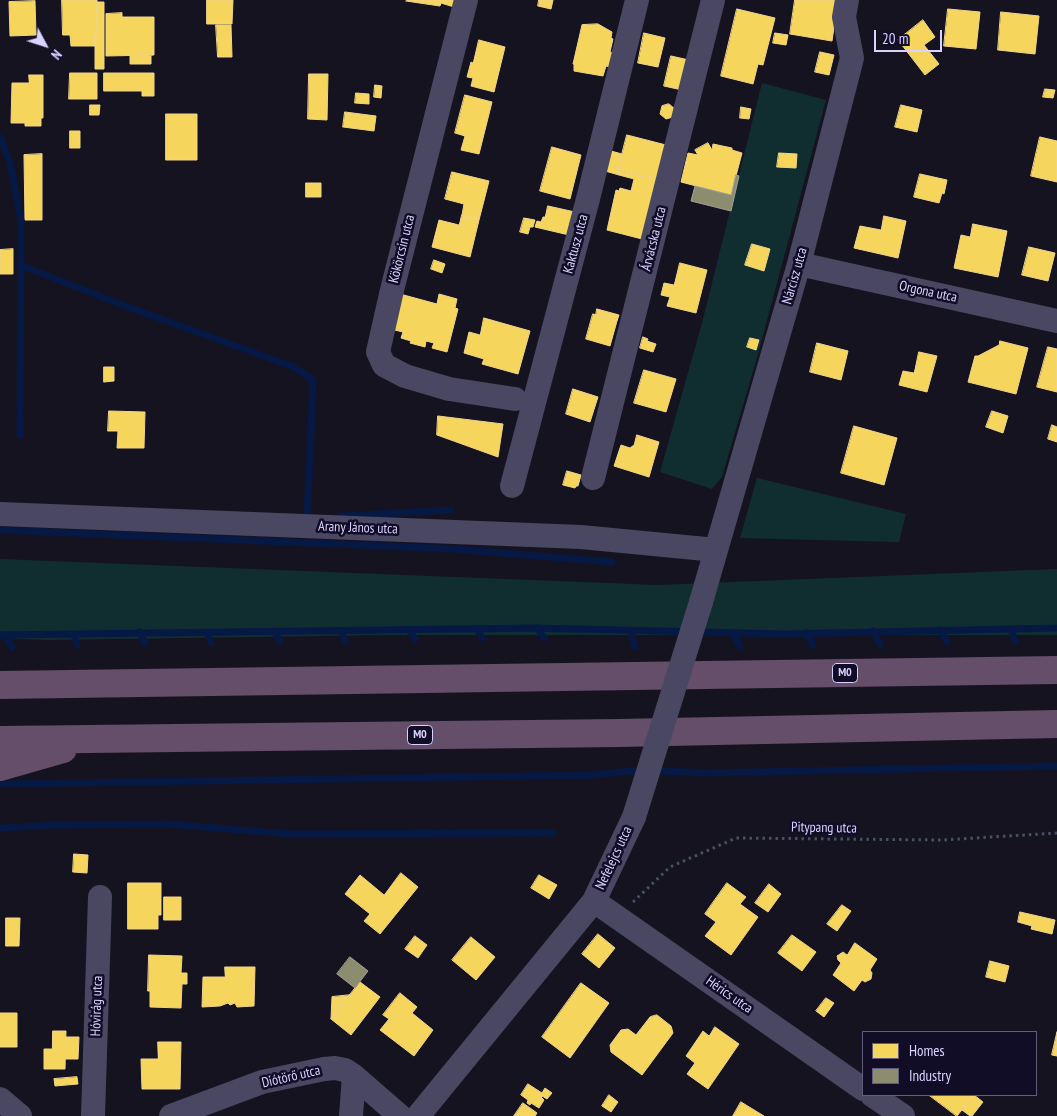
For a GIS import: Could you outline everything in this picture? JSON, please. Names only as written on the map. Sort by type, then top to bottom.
[{"type":"highway","name":"M0","points":[[0,685],[1057,670]]},
{"type":"highway","points":[[0,681],[35,685]]},
{"type":"highway","name":"M0","points":[[0,740],[619,733],[1057,724]]},
{"type":"highway","points":[[0,767],[101,738]]},
{"type":"street","name":"Kökörcsin utca","points":[[466,0],[378,352],[384,365],[405,376],[449,389],[515,399]]},
{"type":"street","name":"Kaktusz utca","points":[[512,486],[586,209],[637,0]]},
{"type":"street","name":"Árvácska utca","points":[[593,478],[713,0]]},
{"type":"street","name":"Nárcisz utca","points":[[716,550],[799,264],[852,58],[844,17],[847,0]]},
{"type":"street","name":"Orgona utca","points":[[799,264],[1057,321]]},
{"type":"street","name":"Arany János utca","points":[[0,514],[581,537],[716,550]]},
{"type":"street","name":"Nefelejcs utca","points":[[418,1116],[594,902],[634,817],[716,550]]},
{"type":"street","name":"Hóvirág utca","points":[[93,1116],[100,897]]},
{"type":"street","name":"Hérics utca","points":[[594,902],[862,1088]]},
{"type":"street","name":"Diótörő utca","points":[[171,1116],[262,1082],[335,1068],[345,1070],[354,1076],[400,1116]]},
{"type":"street","points":[[351,1116],[354,1076]]},
{"type":"street","points":[[873,1096],[903,1116]]},
{"type":"street","points":[[0,1098],[20,1116]]},
{"type":"path","name":"Pitypang utca","points":[[617,918],[670,866],[736,838],[943,840],[1057,833]]},
{"type":"green space","points":[[762,83],[826,100],[758,354],[722,477],[712,489],[660,472],[702,323]]},
{"type":"green space","points":[[757,478],[906,514],[899,542],[740,538]]},
{"type":"green space","points":[[0,559],[658,585],[1057,569],[1057,635],[391,635],[48,640],[0,638]]},
{"type":"building: Homes","points":[[62,0],[97,0],[95,46],[71,46],[70,35],[63,35]]},
{"type":"building: Homes","points":[[207,0],[233,0],[232,24],[207,24]]},
{"type":"building: Homes","points":[[407,0],[456,0],[454,7],[441,3],[440,6]]},
{"type":"building: Homes","points":[[539,0],[553,0],[551,9],[538,6]]},
{"type":"building: Homes","points":[[795,0],[838,0],[832,41],[790,34]]},
{"type":"building: Homes","points":[[35,1],[36,35],[10,36],[9,2]]},
{"type":"building: Homes","points":[[97,2],[104,2],[104,69],[95,69]]},
{"type":"building: Homes","points":[[737,9],[775,18],[763,65],[758,64],[753,84],[721,76]]},
{"type":"building: Homes","points":[[948,9],[980,12],[976,49],[944,46]]},
{"type":"building: Homes","points":[[1001,12],[1039,16],[1035,54],[998,50]]},
{"type":"building: Homes","points":[[122,13],[122,17],[154,17],[154,55],[106,56],[106,14]]},
{"type":"building: Homes","points":[[923,20],[935,37],[924,45],[939,64],[925,75],[898,40]]},
{"type":"building: Homes","points":[[598,24],[612,32],[611,38],[613,39],[610,52],[614,53],[610,67],[606,66],[603,76],[574,71],[573,64],[582,25]]},
{"type":"building: Homes","points":[[216,25],[231,25],[232,57],[218,57]]},
{"type":"building: Homes","points":[[644,33],[665,38],[658,67],[638,63]]},
{"type":"building: Homes","points":[[775,33],[788,35],[786,45],[773,43]]},
{"type":"building: Homes","points":[[479,40],[505,47],[494,92],[471,86],[473,78],[467,77]]},
{"type":"building: Homes","points":[[820,52],[834,55],[829,75],[815,72]]},
{"type":"building: Homes","points":[[151,55],[151,64],[130,64],[130,56]]},
{"type":"building: Homes","points":[[671,56],[689,60],[682,90],[664,86]]},
{"type":"building: Homes","points":[[70,73],[97,73],[97,99],[69,99]]},
{"type":"building: Homes","points":[[104,73],[154,73],[154,96],[142,96],[142,91],[104,91]]},
{"type":"building: Homes","points":[[309,74],[328,74],[327,120],[308,119]]},
{"type":"building: Homes","points":[[29,75],[43,75],[43,118],[41,118],[41,126],[25,126],[25,123],[11,123],[12,83],[29,83]]},
{"type":"building: Homes","points":[[375,85],[382,86],[381,98],[374,97]]},
{"type":"building: Homes","points":[[1045,89],[1055,90],[1053,98],[1043,97]]},
{"type":"building: Homes","points":[[356,93],[369,94],[369,104],[355,103]]},
{"type":"building: Homes","points":[[465,95],[492,102],[479,154],[461,150],[465,136],[455,133]]},
{"type":"building: Homes","points":[[669,104],[675,109],[673,117],[666,119],[660,114],[662,106]]},
{"type":"building: Homes","points":[[90,105],[100,105],[99,115],[90,115]]},
{"type":"building: Homes","points":[[901,105],[922,110],[917,132],[895,127]]},
{"type":"building: Homes","points":[[741,107],[751,109],[749,119],[740,118]]},
{"type":"building: Homes","points":[[345,112],[376,116],[374,131],[343,127]]},
{"type":"building: Homes","points":[[166,114],[197,114],[197,160],[166,160]]},
{"type":"building: Homes","points":[[70,131],[80,131],[80,148],[70,148]]},
{"type":"building: Homes","points":[[627,135],[666,145],[656,180],[618,170]]},
{"type":"building: Homes","points":[[1040,137],[1057,141],[1057,182],[1031,176]]},
{"type":"building: Homes","points":[[708,143],[712,150],[713,144],[732,148],[732,150],[742,153],[731,195],[681,182],[688,153],[698,155],[695,150]]},
{"type":"building: Homes","points":[[552,147],[581,155],[570,199],[540,191]]},
{"type":"building: Homes","points":[[611,151],[622,154],[618,170],[620,171],[619,175],[605,171]]},
{"type":"building: Homes","points":[[779,153],[797,154],[796,168],[777,167]]},
{"type":"building: Homes","points":[[42,154],[42,220],[25,220],[24,155]]},
{"type":"building: Homes","points":[[620,171],[656,180],[642,239],[607,230],[616,190],[619,191],[620,188],[631,191],[634,179],[619,175]]},
{"type":"building: Homes","points":[[452,172],[489,181],[479,220],[462,215],[464,204],[445,199]]},
{"type":"building: Homes","points":[[920,174],[947,180],[944,194],[942,193],[939,203],[914,197]]},
{"type":"building: Homes","points":[[306,183],[321,183],[321,197],[306,197]]},
{"type":"building: Homes","points":[[548,206],[575,212],[569,235],[535,227],[537,221],[541,222],[543,217],[545,217]]},
{"type":"building: Homes","points":[[462,215],[479,220],[470,257],[432,247],[439,220],[459,225]]},
{"type":"building: Homes","points":[[884,216],[906,221],[898,258],[854,248],[860,226],[881,230]]},
{"type":"building: Homes","points":[[524,218],[535,220],[528,234],[520,232]]},
{"type":"building: Homes","points":[[973,224],[1007,231],[998,277],[954,268],[961,235],[970,237]]},
{"type":"building: Homes","points":[[752,244],[770,249],[764,271],[745,265]]},
{"type":"building: Homes","points":[[1029,247],[1055,253],[1048,281],[1022,275]]},
{"type":"building: Homes","points":[[13,249],[13,274],[0,274],[0,250]]},
{"type":"building: Homes","points":[[434,260],[445,264],[442,273],[431,269]]},
{"type":"building: Homes","points":[[680,263],[707,270],[696,313],[667,306],[670,297],[661,295],[664,283],[674,285]]},
{"type":"building: Homes","points":[[400,294],[437,304],[439,294],[457,299],[455,308],[458,309],[447,352],[432,348],[434,343],[426,341],[425,347],[410,343],[411,341],[401,338],[403,332],[390,329]]},
{"type":"building: Homes","points":[[597,309],[619,315],[617,321],[596,315]]},
{"type":"building: Homes","points":[[593,314],[617,321],[610,346],[586,339]]},
{"type":"building: Homes","points":[[484,318],[530,331],[518,374],[482,364],[484,359],[464,353],[469,332],[480,335]]},
{"type":"building: Homes","points":[[643,337],[648,339],[647,341],[656,344],[653,352],[640,348]]},
{"type":"building: Homes","points":[[750,338],[759,340],[756,350],[747,347]]},
{"type":"building: Homes","points":[[1000,341],[1028,348],[1016,394],[968,382],[975,356],[999,345]]},
{"type":"building: Homes","points":[[817,343],[848,351],[841,380],[810,372]]},
{"type":"building: Homes","points":[[1048,347],[1057,349],[1057,392],[1037,387]]},
{"type":"building: Homes","points":[[919,352],[937,356],[927,392],[899,385],[903,371],[914,373]]},
{"type":"building: Homes","points":[[104,367],[114,367],[114,381],[104,382]]},
{"type":"building: Homes","points":[[644,370],[676,379],[666,412],[634,403]]},
{"type":"building: Homes","points":[[573,389],[598,397],[590,422],[566,414]]},
{"type":"building: Homes","points":[[109,411],[145,412],[144,448],[117,448],[118,431],[108,431]]},
{"type":"building: Homes","points":[[992,411],[1008,416],[1003,433],[986,427]]},
{"type":"building: Homes","points":[[438,416],[503,424],[498,457],[437,435]]},
{"type":"building: Homes","points":[[1052,425],[1057,427],[1057,442],[1048,439]]},
{"type":"building: Homes","points":[[854,426],[897,438],[884,485],[841,473]]},
{"type":"building: Homes","points":[[637,435],[659,442],[649,477],[614,466],[621,445],[630,448],[634,445]]},
{"type":"building: Homes","points":[[567,471],[581,475],[578,486],[575,488],[563,485]]},
{"type":"building: Homes","points":[[74,854],[88,855],[87,873],[73,872]]},
{"type":"building: Homes","points":[[401,873],[418,887],[380,934],[364,921],[370,914],[345,894],[360,875],[384,895]]},
{"type":"building: Homes","points":[[539,875],[557,885],[549,899],[531,888]]},
{"type":"building: Homes","points":[[128,883],[161,883],[161,915],[158,915],[158,929],[128,929]]},
{"type":"building: Homes","points":[[727,883],[746,897],[740,904],[758,917],[731,955],[705,936],[716,922],[705,914]]},
{"type":"building: Homes","points":[[769,884],[781,894],[768,912],[755,903]]},
{"type":"building: Homes","points":[[164,897],[181,897],[181,920],[164,920]]},
{"type":"building: Homes","points":[[842,905],[851,911],[837,931],[827,924]]},
{"type":"building: Homes","points":[[1020,912],[1055,920],[1052,934],[1031,929],[1032,926],[1018,922]]},
{"type":"building: Homes","points":[[6,918],[20,918],[19,946],[6,946]]},
{"type":"building: Homes","points":[[598,934],[615,948],[599,968],[582,954]]},
{"type":"building: Homes","points":[[792,935],[816,952],[802,971],[778,953]]},
{"type":"building: Homes","points":[[415,936],[427,945],[418,958],[405,949]]},
{"type":"building: Homes","points":[[471,937],[495,957],[476,980],[452,960]]},
{"type":"building: Homes","points":[[855,943],[877,959],[870,970],[872,973],[871,979],[865,982],[862,980],[854,991],[833,975],[841,963],[837,956],[843,952],[847,955]]},
{"type":"building: Homes","points":[[149,955],[182,956],[181,973],[187,973],[187,984],[182,984],[181,1008],[150,1007],[150,991],[148,991]]},
{"type":"building: Homes","points":[[990,961],[1009,966],[1005,982],[986,977]]},
{"type":"building: Homes","points":[[225,967],[255,967],[254,1006],[237,1007],[235,1003],[230,1005],[228,1003],[220,1006],[202,1007],[203,977],[225,977]]},
{"type":"building: Homes","points":[[360,982],[380,997],[351,1035],[331,1019]]},
{"type":"building: Homes","points":[[581,983],[609,1003],[570,1058],[542,1037]]},
{"type":"building: Homes","points":[[400,993],[417,1007],[412,1013],[433,1030],[414,1056],[380,1030],[389,1019],[383,1015]]},
{"type":"building: Homes","points":[[350,995],[331,1019],[332,997]]},
{"type":"building: Homes","points":[[826,998],[834,1003],[824,1017],[816,1011]]},
{"type":"building: Homes","points":[[0,1013],[17,1013],[17,1047],[0,1047]]},
{"type":"building: Homes","points":[[657,1015],[671,1026],[673,1033],[642,1075],[611,1052],[610,1045],[621,1030],[628,1029],[636,1035],[650,1017]]},
{"type":"building: Homes","points":[[715,1027],[739,1044],[708,1089],[687,1074],[695,1063],[686,1056],[703,1031],[709,1036]]},
{"type":"building: Homes","points":[[53,1031],[66,1031],[65,1069],[44,1069],[44,1049],[52,1049]]},
{"type":"building: Homes","points":[[1057,1032],[1057,1056],[1052,1055]]},
{"type":"building: Homes","points":[[66,1037],[79,1037],[78,1059],[66,1059]]},
{"type":"building: Homes","points":[[158,1042],[181,1042],[180,1089],[142,1089],[141,1059],[158,1059]]},
{"type":"building: Homes","points":[[77,1077],[78,1084],[55,1086],[54,1079]]},
{"type":"building: Homes","points":[[528,1084],[542,1093],[545,1088],[552,1093],[547,1099],[541,1097],[544,1100],[539,1108],[531,1103],[530,1105],[527,1103],[528,1100],[521,1095]]},
{"type":"building: Homes","points":[[609,1095],[618,1102],[611,1112],[602,1106]]},
{"type":"building: Homes","points":[[930,1096],[973,1096],[957,1116]]},
{"type":"building: Homes","points":[[973,1096],[983,1102],[972,1116],[962,1110]]},
{"type":"building: Homes","points":[[741,1102],[764,1116],[733,1116]]},
{"type":"building: Homes","points":[[523,1103],[537,1113],[535,1116],[514,1116]]},
{"type":"building: Industry","points":[[736,175],[739,176],[731,211],[691,201],[695,186],[731,195]]},
{"type":"building: Industry","points":[[350,957],[368,971],[355,988],[337,974]]},
{"type":"waterway","points":[[0,137],[10,162],[21,221],[20,435]]},
{"type":"waterway","points":[[20,265],[128,307],[294,367],[313,380],[307,518],[310,518]]},
{"type":"waterway","points":[[341,516],[450,510]]},
{"type":"waterway","points":[[0,530],[453,549],[612,562]]},
{"type":"waterway","points":[[0,635],[534,628],[785,634],[1057,628]]},
{"type":"waterway","points":[[537,628],[544,638]]},
{"type":"waterway","points":[[477,629],[482,638]]},
{"type":"waterway","points":[[1011,629],[1015,641]]},
{"type":"waterway","points":[[409,630],[415,639]]},
{"type":"waterway","points":[[940,630],[947,642]]},
{"type":"waterway","points":[[341,631],[345,641]]},
{"type":"waterway","points":[[631,631],[635,647]]},
{"type":"waterway","points":[[873,631],[880,644]]},
{"type":"waterway","points":[[139,632],[145,643]]},
{"type":"waterway","points":[[207,632],[211,643]]},
{"type":"waterway","points":[[275,632],[280,642]]},
{"type":"waterway","points":[[732,633],[740,646]]},
{"type":"waterway","points":[[806,633],[813,645]]},
{"type":"waterway","points":[[74,634],[77,645]]},
{"type":"waterway","points":[[4,635],[12,647]]},
{"type":"waterway","points":[[0,784],[592,775],[642,770],[704,773],[1057,766]]},
{"type":"waterway","points":[[0,828],[52,825],[168,824],[290,834],[553,833]]}]
